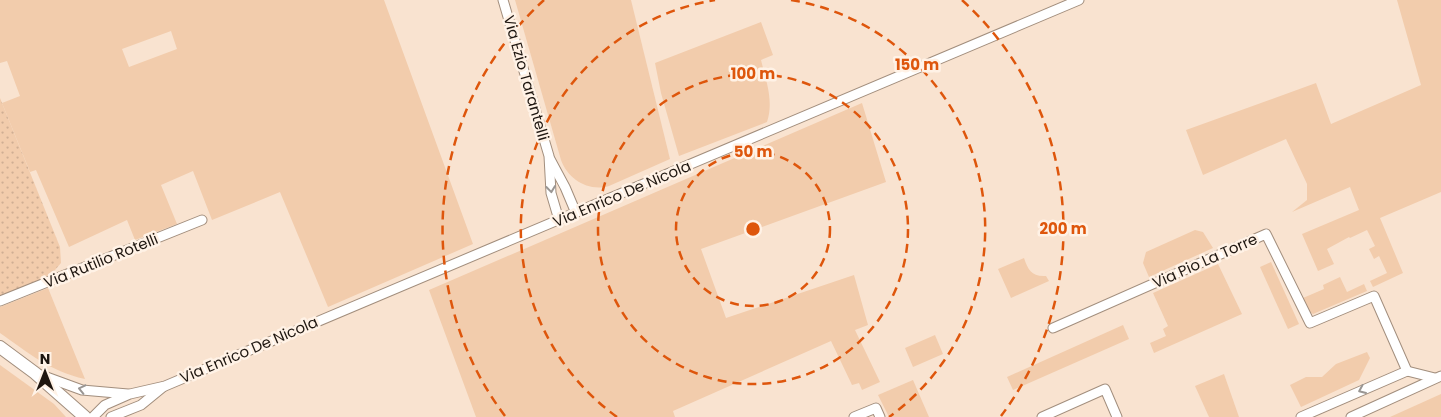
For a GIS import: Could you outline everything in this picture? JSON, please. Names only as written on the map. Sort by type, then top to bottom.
[{"type":"street","name":"Via Ezio Tarantelli","points":[[503,0],[548,156]]},
{"type":"street","name":"Via Enrico De Nicola","points":[[165,386],[1079,0]]},
{"type":"street","points":[[548,156],[565,187],[576,213]]},
{"type":"street","points":[[548,156],[551,193],[559,220]]},
{"type":"street","name":"Via Rutilio Rotelli","points":[[0,301],[202,220]]},
{"type":"street","name":"Via Pio La Torre","points":[[1053,328],[1266,234],[1310,323],[1374,296],[1407,370]]},
{"type":"street","points":[[0,347],[35,373],[85,417]]},
{"type":"street","points":[[1301,417],[1407,370],[1438,377]]},
{"type":"street","points":[[35,373],[82,390],[130,394]]},
{"type":"street","points":[[1351,417],[1366,413],[1438,377]]},
{"type":"street","points":[[93,417],[105,405],[130,394],[165,386]]},
{"type":"street","points":[[110,417],[141,405],[165,386]]},
{"type":"street","points":[[1042,417],[1105,389],[1117,417]]},
{"type":"street","points":[[138,417],[141,405]]},
{"type":"street","points":[[854,417],[876,408],[880,417]]},
{"type":"shaded area","points":[[0,0],[384,0],[473,244],[328,307],[280,192],[212,220],[193,171],[161,185],[177,224],[135,240],[127,220],[69,247],[36,170],[30,172],[2,103],[20,96],[7,61],[0,63]],"holes":[[[171,31],[177,49],[129,67],[122,49]]]},
{"type":"shaded area","points":[[515,0],[631,0],[670,159],[609,186],[594,187],[586,185],[568,173],[561,160]]},
{"type":"shaded area","points":[[1397,0],[1441,0],[1441,192],[1380,218],[1403,273],[1373,287],[1370,281],[1387,273],[1379,256],[1374,259],[1369,249],[1375,246],[1367,230],[1327,249],[1334,264],[1318,271],[1302,234],[1359,210],[1350,187],[1292,212],[1307,200],[1307,184],[1286,139],[1203,175],[1186,130],[1316,83],[1331,124],[1421,85]]},
{"type":"shaded area","points":[[761,22],[773,55],[761,60],[770,106],[767,122],[679,156],[661,93],[655,63]]},
{"type":"shaded area","points":[[0,98],[60,247],[61,263],[49,277],[0,296]]},
{"type":"shaded area","points":[[862,103],[886,182],[701,249],[726,318],[854,275],[868,325],[855,330],[880,382],[862,390],[859,383],[852,385],[831,341],[673,411],[675,417],[476,417],[429,290]]},
{"type":"shaded area","points":[[1195,230],[1203,232],[1213,248],[1149,277],[1143,263],[1146,252]]},
{"type":"shaded area","points":[[1024,258],[1031,272],[1046,276],[1049,281],[1011,298],[998,269]]},
{"type":"shaded area","points":[[1271,262],[1299,324],[1288,329],[1260,267]]},
{"type":"shaded area","points":[[1218,264],[1242,314],[1154,353],[1150,343],[1166,336],[1163,329],[1168,326],[1153,293]]},
{"type":"shaded area","points":[[1340,277],[1347,292],[1364,284],[1367,291],[1313,314],[1310,312],[1303,298],[1324,289],[1323,285]]},
{"type":"shaded area","points":[[48,288],[85,379],[72,376],[50,366],[0,333],[0,307]]},
{"type":"shaded area","points":[[1123,325],[1129,339],[1013,390],[1007,377]]},
{"type":"shaded area","points":[[935,335],[943,354],[913,367],[905,348]]},
{"type":"shaded area","points":[[1367,352],[1370,358],[1359,380],[1301,407],[1290,385],[1306,377],[1322,377],[1336,364]]},
{"type":"shaded area","points":[[0,365],[54,404],[66,417],[0,417]]},
{"type":"shaded area","points":[[1224,374],[1239,417],[1209,417],[1195,386]]},
{"type":"shaded area","points":[[913,380],[929,417],[889,417],[878,395]]},
{"type":"shaded area","points":[[1441,394],[1441,417],[1390,417]]}]
